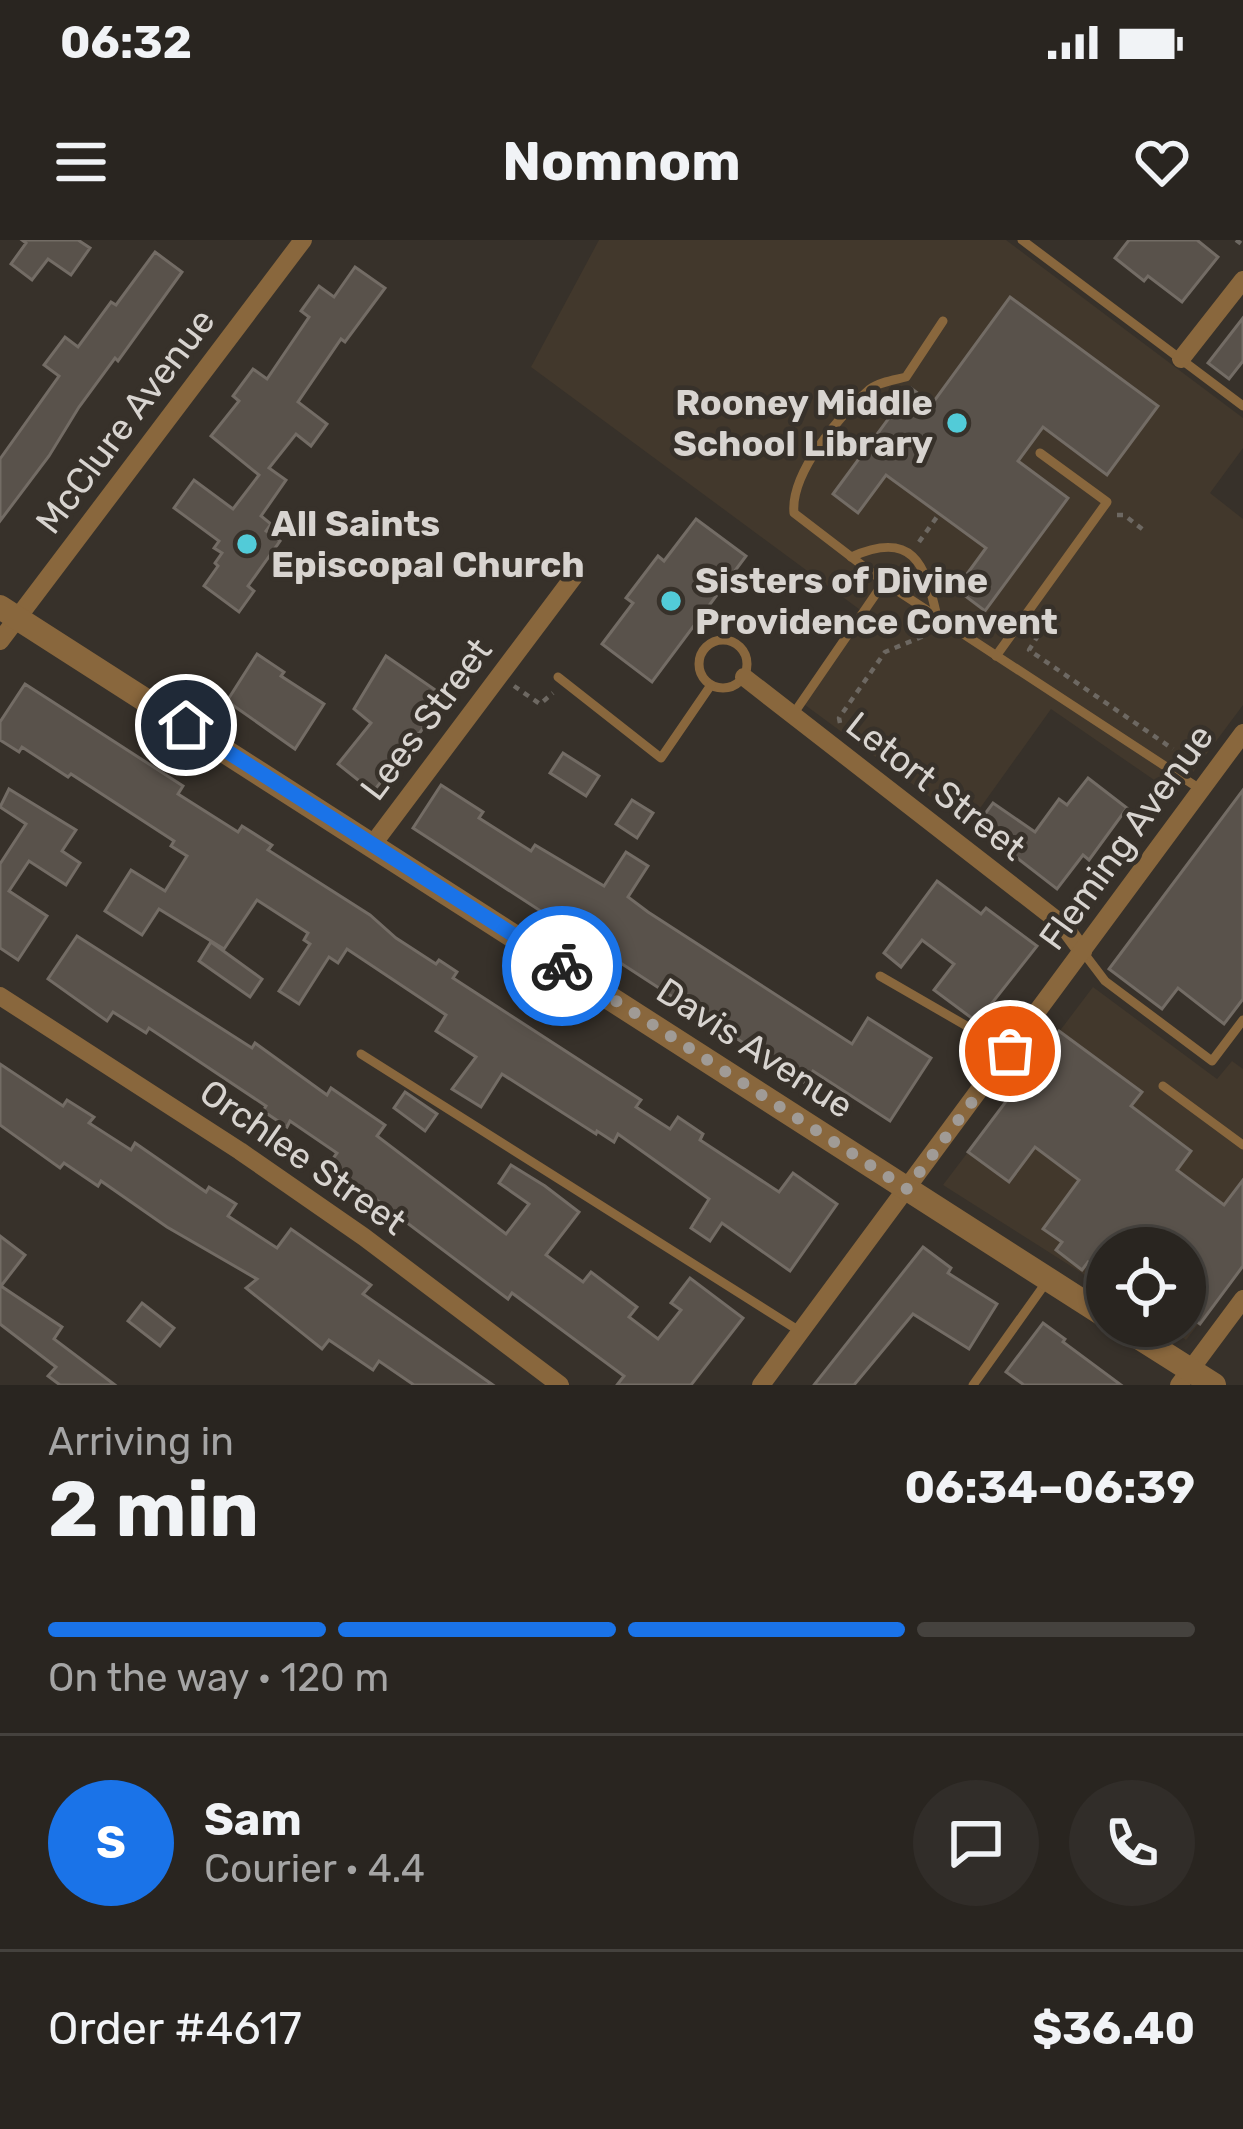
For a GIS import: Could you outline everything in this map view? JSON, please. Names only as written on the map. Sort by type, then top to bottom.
[{"type":"street","name":"McClure Avenue","points":[[0,641],[9,612],[303,240]]},
{"type":"street","points":[[1181,359],[1243,280]]},
{"type":"street","name":"Lees Street","points":[[373,844],[574,574]]},
{"type":"street","name":"Davis Avenue","points":[[9,612],[1086,1303]]},
{"type":"street","name":"Letort Street","points":[[743,677],[1063,925],[1083,952]]},
{"type":"street","name":"Fleming Avenue","points":[[761,1385],[1243,733]]},
{"type":"street","name":"Orchlee Street","points":[[0,996],[276,1176],[560,1385]]},
{"type":"street","points":[[1185,1378],[1243,1299]]},
{"type":"street","points":[[1147,1347],[1185,1378],[1214,1385]]},
{"type":"lane","points":[[1022,240],[1243,406]]},
{"type":"lane","points":[[943,320],[906,377],[874,386],[804,465],[792,496],[794,513],[884,582],[1200,789]]},
{"type":"lane","points":[[996,656],[1107,502],[1040,453]]},
{"type":"lane","points":[[851,557],[875,546],[900,546],[917,559],[929,580],[938,617]]},
{"type":"lane","points":[[792,716],[884,582]]},
{"type":"lane","points":[[716,640],[733,641],[745,652],[748,668],[726,688],[711,685],[699,666],[703,650],[716,640]]},
{"type":"lane","points":[[562,680],[661,758],[711,685]]},
{"type":"lane","points":[[1083,952],[1105,981],[1212,1060],[1243,1019]]},
{"type":"lane","points":[[880,976],[1010,1051]]},
{"type":"lane","points":[[361,1054],[801,1332]]},
{"type":"lane","points":[[1163,1086],[1243,1145]]},
{"type":"lane","points":[[973,1385],[1048,1279]]},
{"type":"path","points":[[918,543],[939,514]]},
{"type":"path","points":[[1124,515],[1146,532]]},
{"type":"path","points":[[1031,608],[1048,620],[1029,650],[1179,753]]},
{"type":"path","points":[[844,730],[838,718],[885,652],[926,635]]},
{"type":"path","points":[[499,676],[540,704],[562,680]]},
{"type":"shaded area","points":[[599,240],[1006,240],[1243,418],[1243,448],[1210,493],[1243,519],[1243,705],[1176,795],[1051,709],[968,825],[801,702],[863,612],[531,367]]},
{"type":"shaded area","points":[[1093,987],[1217,1079],[1232,1061],[1243,1069],[1243,1266],[1206,1314],[1206,1227],[1086,1227],[1086,1276],[943,1185]]},
{"type":"building","points":[[22,240],[78,240],[90,248],[71,275],[48,259],[32,280],[11,264],[26,243]]},
{"type":"building","points":[[1129,240],[1197,240],[1218,257],[1182,302],[1115,258]]},
{"type":"building","points":[[155,252],[182,272],[0,521],[0,459],[59,376],[44,365],[65,337],[78,347]]},
{"type":"building","points":[[355,267],[385,288],[345,342],[341,339],[298,402],[327,424],[311,446],[296,434],[269,468],[286,480],[261,516],[271,524],[266,531],[280,541],[248,586],[254,591],[239,612],[204,586],[218,566],[215,563],[222,553],[214,548],[219,541],[174,508],[194,480],[233,509],[259,475],[211,436],[239,401],[233,396],[253,369],[267,379],[309,317],[301,311],[319,286],[334,297]]},
{"type":"building","points":[[1010,297],[1158,406],[1107,475],[1043,427],[1018,461],[1068,498],[985,611],[956,589],[986,548],[886,475],[858,513],[833,494],[911,388],[932,404]]},
{"type":"building","points":[[1243,318],[1243,361],[1229,379],[1208,363]]},
{"type":"building","name":"Sisters of Divine Providence Convent","points":[[696,519],[746,556],[652,682],[602,644],[633,603],[626,598],[658,556],[664,561]]},
{"type":"building","points":[[257,654],[324,704],[295,749],[227,701]]},
{"type":"building","points":[[386,656],[447,698],[373,792],[338,764],[371,723],[354,709]]},
{"type":"building","points":[[25,684],[183,786],[178,794],[238,832],[242,826],[272,845],[268,850],[370,915],[396,938],[457,972],[453,978],[641,1100],[636,1107],[670,1129],[678,1117],[703,1134],[700,1140],[779,1192],[793,1173],[837,1204],[790,1271],[722,1223],[710,1241],[691,1228],[709,1199],[618,1134],[614,1142],[596,1134],[502,1074],[481,1107],[452,1089],[476,1057],[436,1031],[446,1015],[347,949],[338,963],[329,957],[299,1004],[279,991],[310,944],[304,940],[308,933],[257,900],[224,949],[159,909],[142,935],[105,911],[131,870],[165,891],[187,856],[171,846],[174,841],[71,774],[68,777],[22,747],[19,752],[0,740],[0,722]]},
{"type":"building","points":[[563,753],[599,776],[586,796],[550,773]]},
{"type":"building","points":[[1088,778],[1127,808],[1089,860],[1083,855],[1057,889],[976,826],[993,803],[1035,832],[1059,799],[1067,805]]},
{"type":"building","points":[[441,785],[483,812],[479,818],[531,851],[535,845],[604,886],[626,852],[648,866],[628,897],[648,912],[852,1044],[868,1018],[931,1058],[890,1121],[813,1071],[805,1083],[413,828]]},
{"type":"building","points":[[9,789],[76,830],[62,851],[80,863],[66,885],[29,861],[9,891],[47,916],[18,960],[0,948],[0,864],[26,824],[0,807]]},
{"type":"building","points":[[1243,790],[1243,999],[1224,1024],[1178,988],[1162,1009],[1109,969]]},
{"type":"building","points":[[632,800],[653,813],[637,838],[616,824]]},
{"type":"building","points":[[937,881],[981,914],[986,908],[1037,946],[977,1022],[934,990],[954,964],[922,940],[901,967],[884,953]]},
{"type":"building","points":[[77,936],[252,1048],[255,1043],[327,1095],[331,1088],[385,1125],[377,1136],[506,1234],[529,1204],[499,1183],[511,1165],[545,1186],[579,1212],[546,1255],[583,1282],[591,1272],[637,1307],[629,1317],[658,1339],[681,1310],[671,1303],[690,1278],[743,1318],[691,1385],[617,1385],[624,1376],[512,1293],[508,1299],[329,1164],[337,1153],[290,1121],[287,1127],[263,1111],[266,1106],[149,1028],[146,1033],[113,1012],[107,1021],[48,979]]},
{"type":"building","points":[[211,942],[262,979],[250,997],[199,961]]},
{"type":"building","points":[[1059,1031],[1142,1092],[1131,1106],[1191,1151],[1177,1170],[1224,1205],[1243,1180],[1243,1266],[1206,1316],[1206,1227],[1086,1227],[1082,1270],[1056,1250],[1062,1242],[1043,1229],[1079,1180],[1035,1147],[1009,1182],[968,1152]]},
{"type":"building","points":[[0,1064],[63,1106],[67,1100],[94,1117],[89,1123],[131,1150],[135,1143],[206,1192],[209,1187],[236,1204],[228,1216],[277,1248],[291,1229],[371,1285],[363,1294],[493,1385],[414,1385],[379,1361],[373,1370],[329,1340],[322,1349],[246,1288],[257,1279],[167,1227],[101,1181],[98,1186],[64,1163],[60,1168],[0,1125]]},
{"type":"building","points":[[405,1092],[437,1114],[425,1131],[394,1108]]},
{"type":"building","points":[[0,1236],[25,1255],[1,1286],[62,1327],[54,1339],[115,1385],[60,1385],[48,1376],[56,1367],[0,1324]]},
{"type":"building","points":[[923,1247],[951,1268],[948,1273],[997,1304],[969,1349],[913,1314],[854,1385],[814,1385]]},
{"type":"building","points":[[142,1303],[174,1328],[160,1346],[128,1321]]},
{"type":"building","points":[[1043,1323],[1121,1385],[1024,1385],[1006,1372]]},
{"type":"way so far","points":[[562,966],[907,1189],[1010,1051]]},
{"type":"place","name":"Rooney Middle School Library","points":[[957,423]]},
{"type":"place","name":"All Saints Episcopal Church","points":[[247,544]]},
{"type":"place","name":"Sisters of Divine Providence Convent","points":[[671,601]]},
{"type":"route","points":[[186,725],[562,966]]}]
